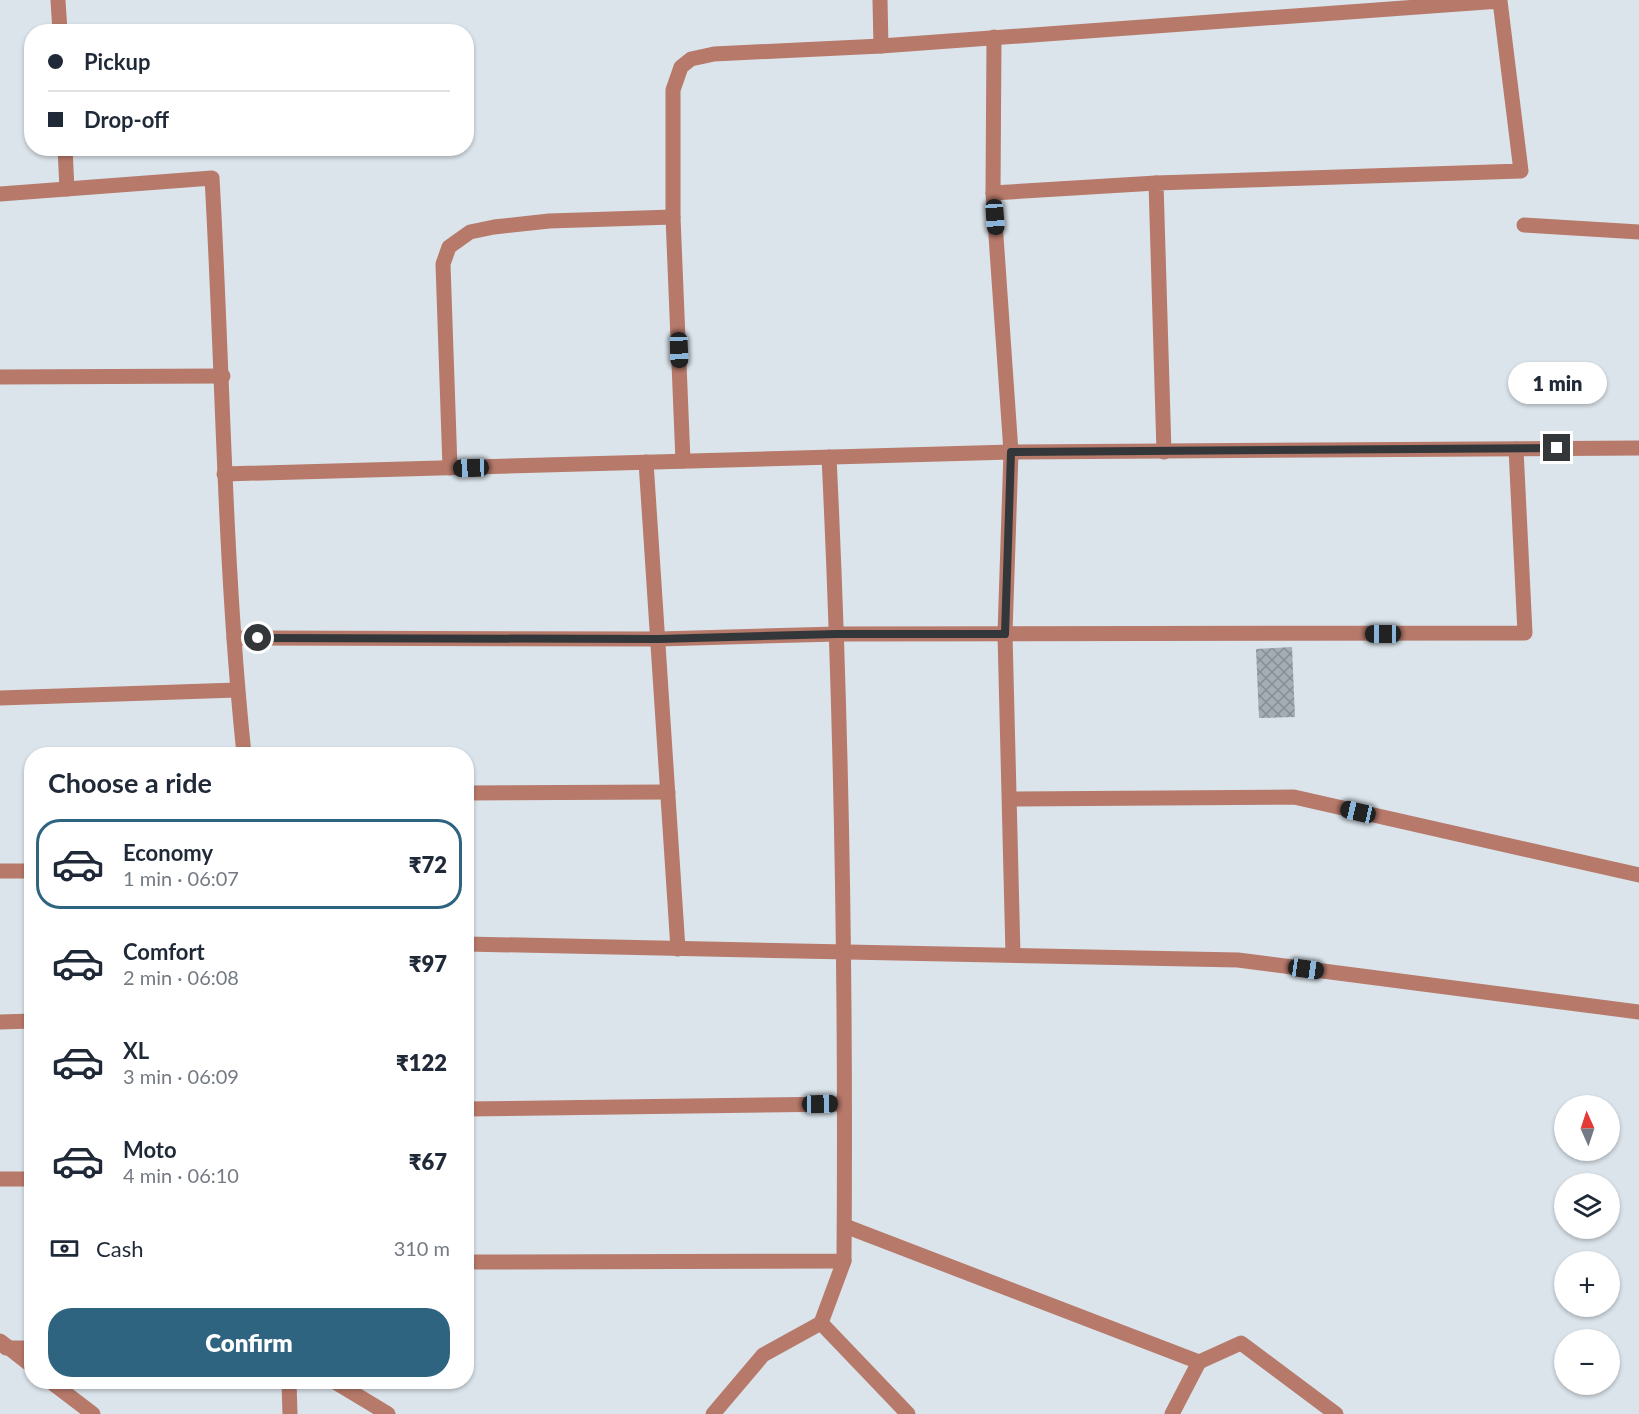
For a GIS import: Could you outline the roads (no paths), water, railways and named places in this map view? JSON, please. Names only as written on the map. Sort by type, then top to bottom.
[{"type":"street","points":[[58,0],[60,24]]},
{"type":"street","points":[[880,0],[881,45]]},
{"type":"street","points":[[683,461],[673,217],[673,90],[681,67],[691,59],[714,54],[994,38],[1500,1],[1521,171],[1156,183],[993,193]]},
{"type":"street","points":[[994,38],[993,193],[1011,452],[1005,634],[1013,954]]},
{"type":"street","points":[[65,156],[67,189]]},
{"type":"street","points":[[0,194],[212,178],[223,376],[224,474],[237,690],[243,747]]},
{"type":"street","points":[[1156,183],[1164,452]]},
{"type":"street","points":[[450,468],[443,264],[449,247],[470,232],[522,223],[673,217]]},
{"type":"street","points":[[1524,225],[1639,232]]},
{"type":"street","points":[[0,377],[223,376]]},
{"type":"street","points":[[224,474],[1011,452],[1639,448]]},
{"type":"street","points":[[234,638],[659,639],[837,634],[1525,633],[1515,449]]},
{"type":"street","points":[[713,1414],[763,1355],[821,1323],[844,1261],[844,951],[837,634],[829,457]]},
{"type":"street","points":[[646,462],[678,949]]},
{"type":"street","points":[[0,698],[237,690]]},
{"type":"street","points":[[474,793],[668,792]]},
{"type":"street","points":[[1010,799],[1294,797],[1639,875]]},
{"type":"street","points":[[0,871],[24,871]]},
{"type":"street","points":[[474,944],[1238,960],[1639,1012]]},
{"type":"street","points":[[0,1022],[24,1021]]},
{"type":"street","points":[[474,1109],[844,1104]]},
{"type":"street","points":[[0,1179],[24,1179]]},
{"type":"street","points":[[844,1226],[1199,1362]]},
{"type":"street","points":[[474,1262],[844,1261]]},
{"type":"street","points":[[821,1323],[908,1414]]},
{"type":"street","points":[[1172,1414],[1199,1362],[1241,1343],[1336,1414]]},
{"type":"street","points":[[3,1346],[24,1347]]},
{"type":"street","points":[[3,1346],[24,1360]]},
{"type":"street","points":[[60,1389],[93,1414]]},
{"type":"street","points":[[289,1389],[290,1414]]},
{"type":"street","points":[[347,1389],[388,1414]]}]
